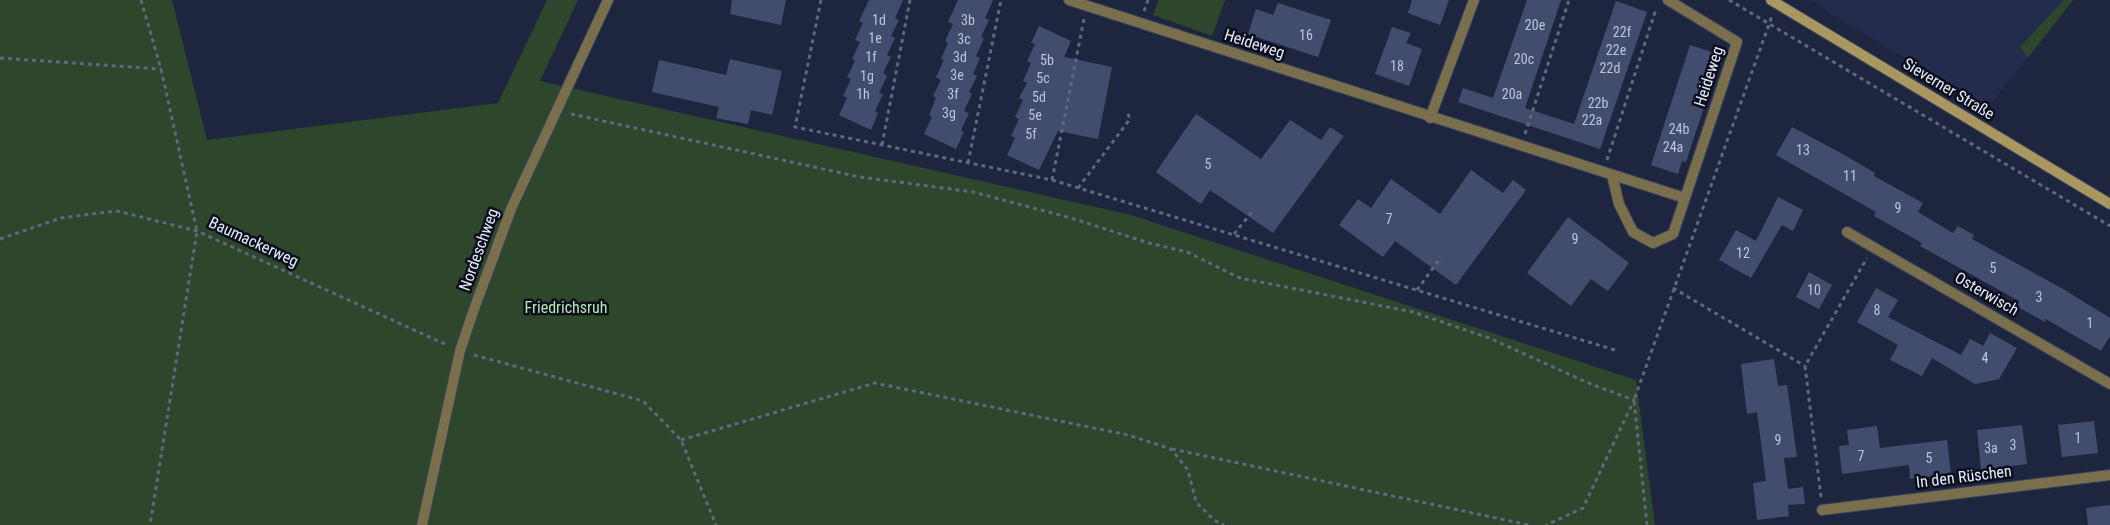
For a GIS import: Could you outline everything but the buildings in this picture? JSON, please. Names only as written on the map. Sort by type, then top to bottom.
[{"type":"main road","name":"Sieverner Straße","points":[[1774,2],[2110,204]]},
{"type":"street","name":"Nordeschweg","points":[[422,525],[460,351],[511,209],[608,0]]},
{"type":"street","name":"Heideweg","points":[[1069,0],[1430,118],[1685,198]]},
{"type":"street","points":[[1430,118],[1474,0]]},
{"type":"street","name":"Heideweg","points":[[1608,174],[1619,204],[1633,232],[1653,243],[1673,234],[1737,42],[1668,0]]},
{"type":"street","name":"Osterwisch","points":[[1848,232],[2110,384]]},
{"type":"street","name":"In den Rüschen","points":[[1822,510],[2110,474]]},
{"type":"path","name":"Baumackerweg","points":[[141,0],[161,69],[197,231],[460,351],[643,401],[681,440]]},
{"type":"path","points":[[821,0],[795,127],[1052,180],[1615,350]]},
{"type":"path","points":[[882,145],[910,0]]},
{"type":"path","points":[[968,163],[1001,0]]},
{"type":"path","points":[[1520,146],[1569,0]]},
{"type":"path","points":[[1608,174],[1659,0]]},
{"type":"path","points":[[1729,0],[2110,226]]},
{"type":"path","points":[[1546,525],[1583,508],[1634,400],[1769,23],[1774,2]]},
{"type":"path","points":[[1052,180],[1086,6]]},
{"type":"path","points":[[0,58],[161,69]]},
{"type":"path","points":[[556,111],[860,177],[973,192],[1026,206],[1149,243],[1187,252],[1240,278],[1413,312],[1489,338],[1593,385],[1634,400]]},
{"type":"path","points":[[1078,188],[1130,119],[1128,112]]},
{"type":"path","points":[[0,239],[60,218],[117,211],[197,231],[150,525]]},
{"type":"path","points":[[1234,234],[1252,212]]},
{"type":"path","points":[[1822,510],[1805,366],[1873,246]]},
{"type":"path","points":[[1417,290],[1441,257]]},
{"type":"path","points":[[1673,288],[1805,366]]},
{"type":"path","points":[[716,525],[714,516],[681,440],[875,383],[1128,435],[1171,449],[1529,525]]},
{"type":"path","points":[[1634,400],[1647,525]]},
{"type":"path","points":[[1171,449],[1188,470],[1196,502],[1214,520],[1224,525]]},
{"type":"shaded area","points":[[1813,0],[2073,0],[1988,107],[1828,12]]},
{"type":"green space","name":"Friedrichsruh","points":[[0,0],[172,0],[207,140],[498,103],[547,0],[578,0],[540,81],[1131,215],[1636,380],[1655,525],[0,525]]},
{"type":"green space","points":[[1159,0],[1225,0],[1212,36],[1153,15]]},
{"type":"green space","points":[[2064,0],[2073,0],[2028,58],[2020,47]]}]
